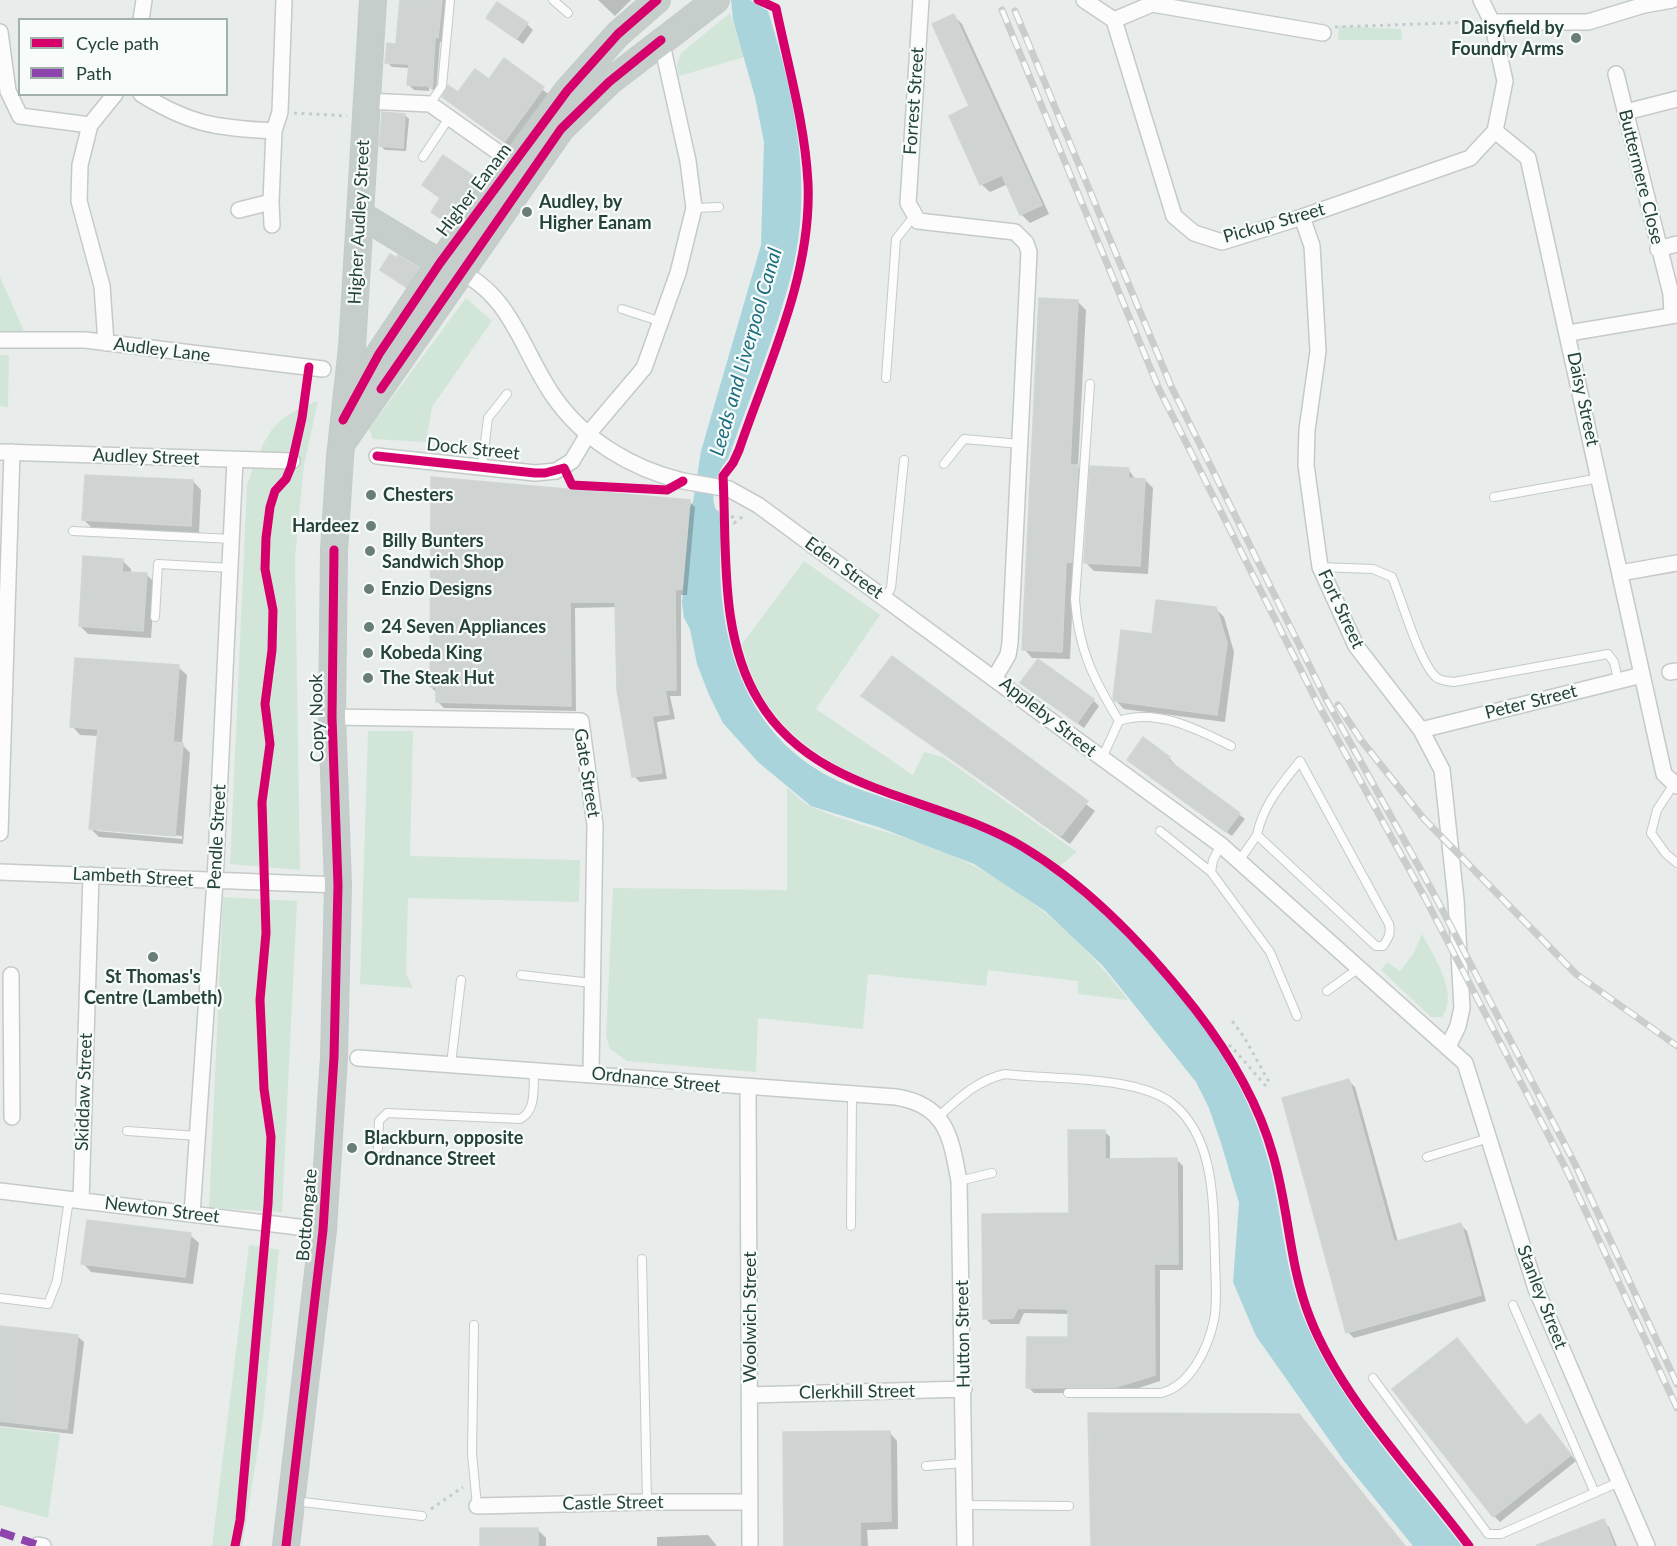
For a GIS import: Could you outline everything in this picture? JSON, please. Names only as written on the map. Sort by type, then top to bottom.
[{"type":"highway","name":"Higher Audley Street","points":[[342,432],[352,347],[373,0]]},
{"type":"highway","name":"Higher Eanam","points":[[342,432],[379,354],[452,268],[522,170],[567,91],[618,34],[657,0]]},
{"type":"highway","name":"Higher Eanam","points":[[522,170],[609,82],[700,7]]},
{"type":"highway","points":[[361,215],[452,268]]},
{"type":"highway","name":"Copy Nook","points":[[338,885],[332,717],[334,550],[342,432]]},
{"type":"highway","name":"Bottomgate","points":[[286,1546],[323,1230],[334,1057],[338,885]]},
{"type":"street","points":[[141,18],[144,0]]},
{"type":"street","points":[[272,225],[270,202],[274,131],[280,112],[284,0]]},
{"type":"street","name":"Forrest Street","points":[[911,209],[921,0]]},
{"type":"street","points":[[1084,0],[1114,20],[1152,4],[1323,33]]},
{"type":"street","points":[[1481,0],[1492,22],[1504,81],[1495,131]]},
{"type":"street","points":[[1492,22],[1588,22],[1604,7],[1672,0]]},
{"type":"street","name":"Pickup Street","points":[[1114,20],[1174,216],[1194,233],[1222,242],[1302,217],[1470,158],[1495,131]]},
{"type":"street","points":[[0,32],[8,91],[20,116],[90,125]]},
{"type":"street","name":"Dock Street","points":[[377,456],[535,473],[556,471],[572,461],[588,434],[644,368],[678,273],[694,208],[687,161],[661,40]]},
{"type":"street","name":"Buttermere Close","points":[[1616,74],[1671,294],[1674,315]]},
{"type":"street","points":[[106,343],[102,286],[79,201],[80,165],[90,125],[113,96]]},
{"type":"street","points":[[145,96],[192,122],[230,129],[274,131]]},
{"type":"street","points":[[1626,112],[1677,99]]},
{"type":"street","points":[[365,109],[430,104],[522,170]]},
{"type":"street","name":"Daisy Street","points":[[1495,131],[1528,158],[1569,333],[1664,774],[1676,785]]},
{"type":"street","points":[[239,210],[270,202]]},
{"type":"street","name":"Appleby Street","points":[[911,209],[918,221],[1015,232],[1026,243],[1029,252],[1010,643],[1008,655],[994,679],[1221,845],[1448,1047]]},
{"type":"street","name":"Fort Street","points":[[1302,217],[1312,246],[1318,339],[1307,430],[1306,465],[1320,567],[1356,646],[1421,730],[1442,770],[1456,900],[1462,1008],[1458,1026],[1448,1047]]},
{"type":"street","points":[[1658,249],[1677,244]]},
{"type":"street","points":[[452,268],[487,287],[504,307],[553,395],[588,434]]},
{"type":"street","points":[[1569,333],[1674,315]]},
{"type":"street","name":"Audley Lane","points":[[0,340],[106,343],[323,369]]},
{"type":"street","name":"Eden Street","points":[[588,434],[635,465],[683,481],[726,487],[758,506],[994,679]]},
{"type":"street","points":[[0,833],[6,452]]},
{"type":"street","name":"Audley Street","points":[[6,452],[292,461]]},
{"type":"street","name":"Pendle Street","points":[[192,1214],[215,881],[235,460]]},
{"type":"street","points":[[1620,573],[1677,563]]},
{"type":"street","name":"Peter Street","points":[[1421,730],[1642,675]]},
{"type":"street","name":"Gate Street","points":[[332,717],[580,721],[595,825],[591,1073]]},
{"type":"street","name":"Lambeth Street","points":[[0,872],[338,885]]},
{"type":"street","name":"Skiddaw Street","points":[[75,1200],[91,875]]},
{"type":"street","points":[[11,975],[6,1077],[12,1117]]},
{"type":"street","name":"Stanley Street","points":[[1448,1047],[1468,1068],[1536,1289],[1647,1546]]},
{"type":"street","name":"Ordnance Street","points":[[358,1058],[591,1073],[748,1089],[909,1099],[926,1107],[941,1121]]},
{"type":"street","name":"Woolwich Street","points":[[748,1089],[750,1546]]},
{"type":"street","name":"Hutton Street","points":[[941,1121],[959,1181],[965,1546]]},
{"type":"street","name":"Newton Street","points":[[0,1191],[323,1230]]},
{"type":"street","name":"Clerkhill Street","points":[[750,1395],[964,1389]]},
{"type":"street","name":"Castle Street","points":[[477,1506],[750,1502]]},
{"type":"lane","points":[[430,104],[442,86],[450,0]]},
{"type":"lane","points":[[553,0],[568,13]]},
{"type":"lane","points":[[423,157],[449,118]]},
{"type":"lane","points":[[694,208],[719,207]]},
{"type":"lane","points":[[886,378],[896,239],[911,209]]},
{"type":"lane","points":[[622,309],[662,322]]},
{"type":"lane","points":[[1090,384],[1077,550],[1076,611],[1084,656],[1099,688],[1119,721]]},
{"type":"lane","points":[[482,466],[488,418],[507,394]]},
{"type":"lane","points":[[944,464],[964,439],[1020,444]]},
{"type":"lane","points":[[885,598],[891,588],[904,460]]},
{"type":"lane","points":[[1494,497],[1600,478]]},
{"type":"lane","points":[[73,531],[232,539]]},
{"type":"lane","points":[[156,617],[158,564],[231,568]]},
{"type":"lane","points":[[1320,567],[1373,569],[1392,577],[1416,641],[1435,676],[1442,680],[1454,682],[1608,654],[1614,662],[1618,680]]},
{"type":"lane","points":[[1102,758],[1119,721],[1135,715],[1150,715],[1201,731],[1231,746]]},
{"type":"lane","points":[[1239,861],[1257,836],[1260,818],[1273,795],[1300,761],[1389,924],[1391,934],[1383,946],[1376,946],[1362,934],[1257,836]]},
{"type":"lane","points":[[1676,785],[1657,810],[1651,833],[1666,854],[1677,863]]},
{"type":"lane","points":[[1160,831],[1211,872],[1270,952],[1297,1016]]},
{"type":"lane","points":[[1211,872],[1213,860],[1221,845]]},
{"type":"lane","points":[[1328,991],[1359,968]]},
{"type":"lane","points":[[521,975],[592,983]]},
{"type":"lane","points":[[451,1064],[461,980]]},
{"type":"lane","points":[[378,1148],[379,1121],[387,1113],[520,1119],[527,1116],[531,1109],[534,1070]]},
{"type":"lane","points":[[941,1121],[968,1091],[992,1077],[1005,1074],[1142,1088],[1172,1103],[1193,1128],[1209,1174],[1213,1209],[1215,1317],[1206,1346],[1188,1377],[1176,1390],[1161,1394],[1068,1393]]},
{"type":"lane","points":[[851,1226],[852,1094]]},
{"type":"lane","points":[[127,1131],[198,1136]]},
{"type":"lane","points":[[1427,1157],[1489,1138]]},
{"type":"lane","points":[[959,1181],[992,1173]]},
{"type":"lane","points":[[0,1298],[48,1304],[57,1281],[75,1200]]},
{"type":"lane","points":[[642,1259],[647,1502]]},
{"type":"lane","points":[[1513,1305],[1595,1493]]},
{"type":"lane","points":[[474,1325],[472,1453],[477,1506]]},
{"type":"lane","points":[[1372,1378],[1488,1534],[1501,1534],[1618,1482]]},
{"type":"lane","points":[[926,1466],[963,1463]]},
{"type":"lane","points":[[292,1501],[422,1516]]},
{"type":"lane","points":[[964,1505],[1069,1506]]},
{"type":"path","points":[[758,0],[776,8],[805,143],[808,185],[805,231],[796,285],[726,487],[727,573],[734,633],[757,699],[774,724],[803,749],[840,774],[957,815],[1021,845],[1083,890],[1154,959],[1221,1046],[1257,1106],[1274,1156],[1290,1252],[1301,1291],[1327,1354],[1372,1421],[1469,1546]]},
{"type":"path","points":[[1323,33],[1339,25],[1492,22]]},
{"type":"path","points":[[280,112],[365,109]]},
{"type":"path","points":[[1221,1046],[1231,1046],[1265,1085],[1269,1082],[1244,1037],[1230,1018]]},
{"type":"path","points":[[422,1516],[474,1479]]},
{"type":"green space","points":[[730,13],[744,57],[679,76],[677,66],[681,53]]},
{"type":"green space","points":[[1339,26],[1401,29],[1402,40],[1338,40]]},
{"type":"green space","points":[[0,277],[28,340],[0,340]]},
{"type":"green space","points":[[466,298],[492,321],[432,407],[426,442],[373,439],[369,429]]},
{"type":"green space","points":[[0,355],[9,355],[8,407],[0,406]]},
{"type":"green space","points":[[318,401],[304,465],[295,557],[300,870],[230,864],[247,485],[258,455],[270,432],[288,415]]},
{"type":"green space","points":[[804,561],[880,615],[816,709],[913,775],[924,752],[943,757],[1077,852],[1059,867],[1017,839],[970,818],[875,783],[831,762],[793,734],[762,696],[742,644]]},
{"type":"green space","points":[[368,731],[413,731],[410,856],[580,860],[579,902],[408,898],[406,974],[413,988],[360,984]]},
{"type":"green space","points":[[787,788],[812,807],[839,818],[925,844],[984,871],[1012,888],[1038,907],[1086,950],[1128,1000],[1078,994],[1078,981],[988,970],[986,986],[868,974],[863,1029],[758,1018],[756,1072],[627,1061],[610,1049],[606,1036],[613,888],[787,890]]},
{"type":"green space","points":[[223,897],[297,901],[282,1212],[209,1208]]},
{"type":"green space","points":[[1422,934],[1438,963],[1446,986],[1447,1008],[1442,1017],[1431,1017],[1381,970],[1387,962],[1400,971],[1413,954]]},
{"type":"green space","points":[[249,1245],[279,1250],[263,1418],[242,1546],[212,1546]]},
{"type":"green space","points":[[0,1427],[60,1434],[48,1518],[0,1505]]},
{"type":"water","name":"Leeds and Liverpool Canal","points":[[731,0],[750,0],[768,11],[793,107],[801,173],[798,239],[786,296],[728,459],[719,474],[713,498],[721,522],[720,560],[727,630],[735,663],[748,694],[766,722],[788,747],[815,768],[848,785],[955,820],[989,834],[1017,848],[1057,875],[1123,933],[1177,992],[1202,1024],[1224,1058],[1243,1093],[1258,1129],[1270,1167],[1294,1288],[1307,1326],[1322,1356],[1358,1413],[1462,1546],[1413,1546],[1344,1461],[1256,1336],[1233,1282],[1239,1203],[1209,1108],[1196,1082],[1103,966],[1045,911],[974,864],[881,828],[811,806],[758,762],[723,723],[709,695],[697,664],[682,603],[690,508],[693,502],[701,451],[761,245],[764,142],[755,97],[733,20]]},
{"type":"building","points":[[400,0],[442,0],[438,38],[435,37],[432,89],[424,84],[424,86],[407,85],[409,64],[385,63],[387,43],[396,44]]},
{"type":"building","points":[[497,2],[528,23],[516,39],[486,18]]},
{"type":"building","points":[[954,14],[1042,205],[1020,215],[1002,175],[980,185],[949,116],[969,106],[932,24]]},
{"type":"building","points":[[504,58],[544,87],[504,142],[442,97],[448,85],[458,92],[475,69],[489,79]]},
{"type":"building","points":[[382,112],[405,114],[403,148],[379,146]]},
{"type":"building","points":[[443,155],[481,181],[450,225],[431,212],[440,198],[422,185]]},
{"type":"building","points":[[390,254],[397,258],[398,255],[419,268],[406,287],[380,270]]},
{"type":"building","points":[[1039,298],[1078,300],[1070,465],[1078,465],[1072,562],[1066,562],[1062,652],[1022,650]]},
{"type":"building","points":[[1090,466],[1129,468],[1128,478],[1145,479],[1140,566],[1084,563]]},
{"type":"building","points":[[85,475],[193,480],[191,526],[82,520]]},
{"type":"building","points":[[431,477],[690,500],[682,589],[675,590],[676,690],[665,690],[669,714],[652,716],[662,773],[632,777],[617,690],[615,602],[570,602],[571,706],[436,702],[436,687],[430,687]]},
{"type":"building","points":[[83,556],[123,559],[122,572],[147,573],[143,631],[79,626]]},
{"type":"building","points":[[1156,600],[1216,607],[1227,643],[1217,715],[1114,701],[1121,630],[1152,634]]},
{"type":"building","points":[[892,656],[1088,801],[1061,836],[861,696]]},
{"type":"building","points":[[75,658],[179,665],[173,742],[183,743],[175,836],[89,829],[98,729],[70,727]]},
{"type":"building","points":[[1038,659],[1094,699],[1077,723],[1020,683]]},
{"type":"building","points":[[1143,737],[1170,757],[1168,760],[1240,813],[1226,832],[1127,760]]},
{"type":"building","points":[[1349,1079],[1394,1242],[1461,1223],[1481,1295],[1346,1333],[1282,1098]]},
{"type":"building","points":[[1068,1130],[1105,1130],[1105,1159],[1177,1158],[1178,1264],[1154,1264],[1155,1375],[1116,1387],[1026,1388],[1027,1337],[1068,1337],[1068,1309],[1018,1308],[1013,1318],[983,1319],[982,1214],[1069,1213]]},
{"type":"building","points":[[87,1220],[191,1233],[185,1277],[81,1264]]},
{"type":"building","points":[[0,1326],[78,1335],[67,1429],[0,1421]]},
{"type":"building","points":[[1457,1338],[1526,1425],[1540,1414],[1571,1455],[1493,1517],[1392,1389]]},
{"type":"building","points":[[1088,1413],[1299,1414],[1405,1546],[1091,1546]]},
{"type":"building","points":[[890,1431],[891,1521],[860,1522],[860,1546],[784,1546],[783,1432]]},
{"type":"building","points":[[1604,1519],[1614,1546],[1537,1546],[1537,1545]]},
{"type":"building","points":[[480,1528],[538,1528],[538,1546],[480,1546]]},
{"type":"railway","points":[[1002,10],[1159,389],[1318,704],[1425,898],[1566,1169],[1677,1408]]},
{"type":"railway","points":[[1015,11],[1171,386],[1326,699],[1434,894],[1575,1164],[1677,1384]]},
{"type":"railway","points":[[1338,705],[1361,740],[1424,819],[1576,974],[1677,1046]]},
{"type":"marked path","points":[[0,1532],[38,1545]]},
{"type":"cycle path","points":[[343,420],[379,354],[440,263],[567,91],[618,34],[657,0]]},
{"type":"cycle path","points":[[758,0],[776,8],[800,117],[808,183],[803,252],[796,285],[775,352],[739,450],[723,476],[731,621],[746,676],[759,701],[783,732],[812,756],[844,775],[953,815],[1023,847],[1048,863],[1094,900],[1137,941],[1177,986],[1231,1060],[1251,1097],[1267,1135],[1283,1196],[1293,1257],[1303,1298],[1324,1348],[1361,1408],[1469,1546]]},
{"type":"cycle path","points":[[381,389],[561,129],[609,82],[661,40]]},
{"type":"cycle path","points":[[235,1546],[240,1520],[268,1204],[271,1137],[264,1089],[260,1000],[266,933],[262,802],[270,744],[265,704],[272,650],[273,610],[265,569],[266,538],[270,507],[275,491],[286,479],[291,467],[302,418],[309,367]]},
{"type":"cycle path","points":[[377,456],[535,473],[564,468],[572,485],[667,490],[683,481]]},
{"type":"cycle path","points":[[286,1546],[323,1230],[334,1057],[338,885],[332,717],[334,550]]},
{"type":"place","name":"Daisyfield by Foundry Arms","points":[[1576,38]]},
{"type":"place","name":"Audley, by Higher Eanam","points":[[527,212]]},
{"type":"place","name":"Chesters","points":[[371,495]]},
{"type":"place","name":"Hardeez","points":[[371,526]]},
{"type":"place","name":"Billy Bunters Sandwich Shop","points":[[370,551]]},
{"type":"place","name":"Enzio Designs","points":[[369,589]]},
{"type":"place","name":"24 Seven Appliances","points":[[369,627]]},
{"type":"place","name":"Kobeda King","points":[[368,653]]},
{"type":"place","name":"The Steak Hut","points":[[368,678]]},
{"type":"place","name":"St Thomas's Centre (Lambeth)","points":[[153,957]]},
{"type":"place","name":"Blackburn, opposite Ordnance Street","points":[[352,1148]]}]
